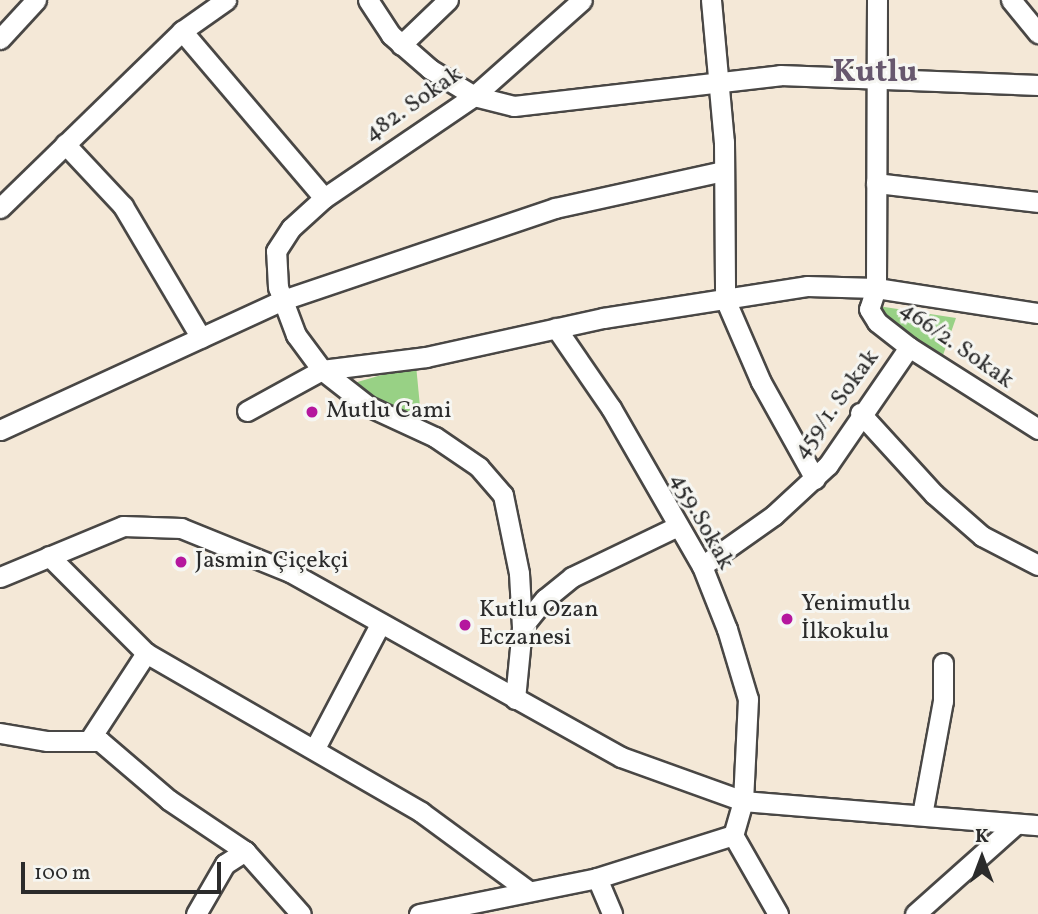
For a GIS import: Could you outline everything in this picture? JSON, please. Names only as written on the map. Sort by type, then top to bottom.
[{"type":"street","points":[[0,39],[36,0]]},
{"type":"street","points":[[0,208],[182,31],[226,0]]},
{"type":"street","points":[[368,0],[401,44],[430,69],[474,96],[514,106],[780,75],[1038,85]]},
{"type":"street","points":[[401,44],[448,0]]},
{"type":"street","name":"482. Sokak","points":[[283,300],[276,251],[291,228],[324,198],[474,96],[582,0]]},
{"type":"street","points":[[711,0],[719,82],[725,299],[761,382],[815,478]]},
{"type":"street","points":[[876,289],[877,0]]},
{"type":"street","points":[[1011,0],[1038,33]]},
{"type":"street","points":[[182,31],[324,198]]},
{"type":"street","points":[[65,144],[123,206],[201,338]]},
{"type":"street","points":[[0,430],[283,300],[555,208],[723,171]]},
{"type":"street","points":[[876,183],[1038,202]]},
{"type":"street","points":[[247,411],[322,370],[426,356],[556,328],[807,286],[876,289],[1038,313]]},
{"type":"street","name":"466/2. Sokak","points":[[876,289],[869,309],[877,322],[909,347],[1038,429]]},
{"type":"street","points":[[283,300],[296,335],[322,370],[368,406],[446,444],[479,467],[503,495],[519,573],[522,627],[515,699]]},
{"type":"street","name":"459.Sokak","points":[[556,328],[611,408],[676,527],[702,566],[747,699],[743,801],[733,835]]},
{"type":"street","name":"459/1. Sokak","points":[[702,566],[774,515],[815,478],[909,347]]},
{"type":"street","points":[[860,413],[934,494],[982,536],[1038,565]]},
{"type":"street","points":[[0,577],[123,526],[180,528],[290,572],[621,757],[743,801],[1038,825]]},
{"type":"street","points":[[522,627],[572,577],[676,527]]},
{"type":"street","points":[[49,556],[146,653],[316,748],[421,812],[527,890]]},
{"type":"street","points":[[316,748],[380,624]]},
{"type":"street","points":[[90,739],[146,653]]},
{"type":"street","points":[[922,815],[943,702],[943,663]]},
{"type":"street","points":[[0,733],[47,741],[100,741],[169,800],[245,851],[301,914]]},
{"type":"street","points":[[915,914],[1016,824]]},
{"type":"street","points":[[419,914],[527,890],[597,878],[733,835],[778,914]]},
{"type":"street","points":[[196,914],[225,864],[245,851]]},
{"type":"street","points":[[597,878],[612,914]]},
{"type":"green space","points":[[878,306],[956,318],[942,358],[880,314]]},
{"type":"green space","points":[[416,365],[421,417],[388,407],[354,383]]},
{"type":"place","name":"Mutlu Cami","points":[[312,412]]},
{"type":"place","name":"Jasmin Çiçekçi","points":[[181,562]]},
{"type":"place","name":"Yenimutlu İlkokulu","points":[[787,619]]},
{"type":"place","name":"Kutlu Ozan Eczanesi","points":[[465,625]]},
{"type":"district","name":"Kutlu","points":[[875,73]]}]
